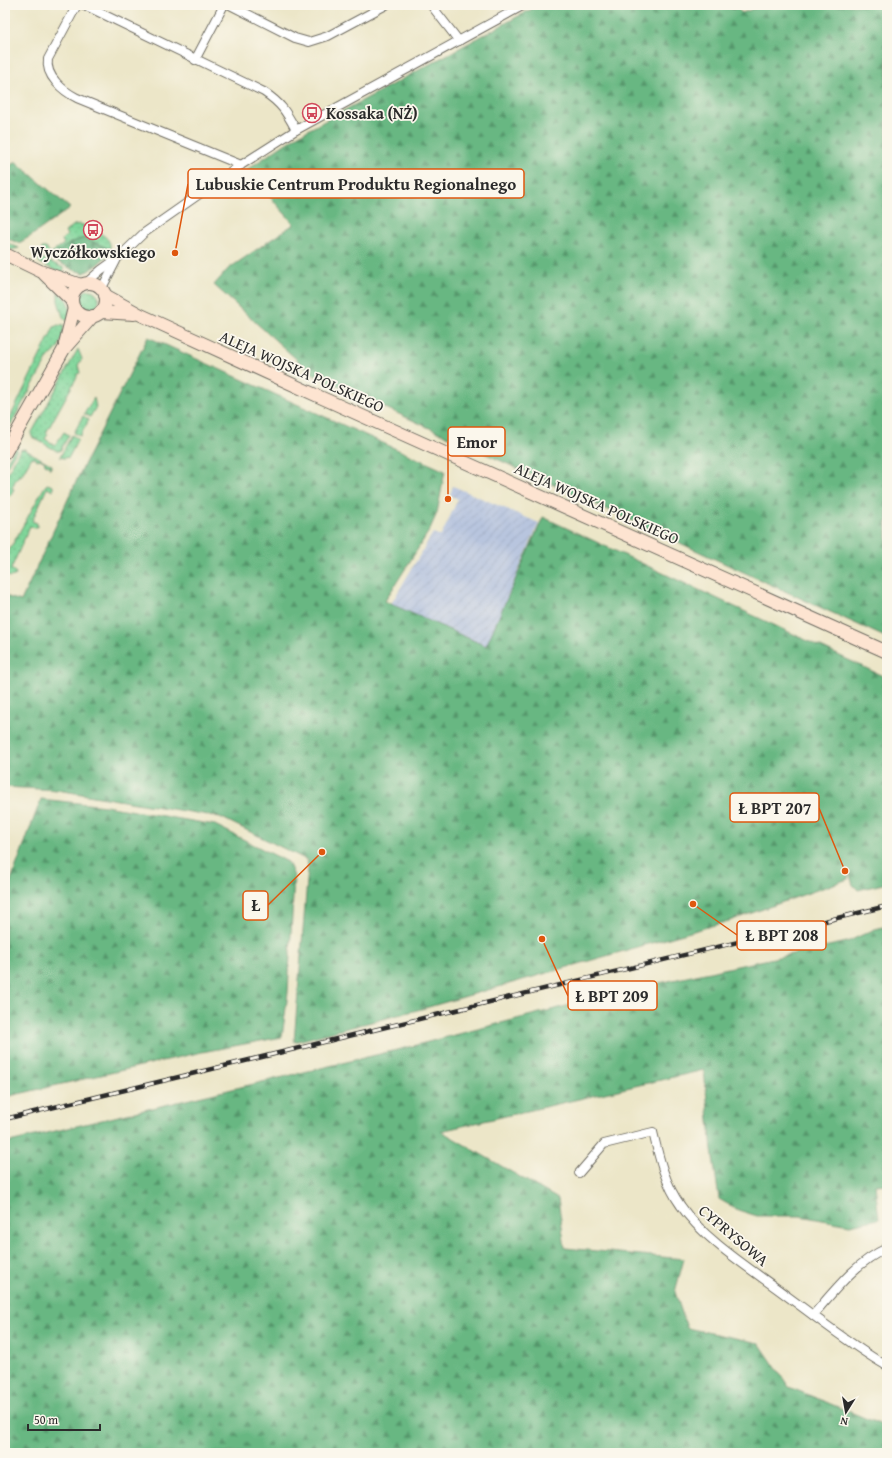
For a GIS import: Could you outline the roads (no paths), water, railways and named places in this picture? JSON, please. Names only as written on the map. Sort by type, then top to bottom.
[{"type":"main road","points":[[5,254],[40,271],[83,284],[94,283],[104,291],[106,304],[64,349],[5,453]]},
{"type":"main road","points":[[40,271],[82,315],[97,314]]},
{"type":"main road","points":[[64,349],[73,304],[74,291],[83,284]]},
{"type":"main road","name":"ALEJA WOJSKA POLSKIEGO","points":[[104,291],[141,315],[320,398],[887,652]]},
{"type":"main road","name":"ALEJA WOJSKA POLSKIEGO","points":[[97,314],[118,312],[141,315]]},
{"type":"street","points":[[77,5],[48,59],[47,67],[50,74],[62,89],[77,98],[241,165]]},
{"type":"street","points":[[195,60],[224,5]]},
{"type":"street","points":[[230,5],[294,38],[309,42],[328,36],[386,5]]},
{"type":"street","points":[[431,5],[459,41]]},
{"type":"street","points":[[83,284],[119,257],[144,233],[241,165],[296,130],[459,41],[514,7],[524,5]]},
{"type":"street","points":[[89,6],[195,60],[264,92],[277,101],[285,110],[296,130]]},
{"type":"street","points":[[104,291],[106,278],[119,257]]},
{"type":"street","name":"CYPRYSOWA","points":[[579,1173],[604,1144],[653,1132],[663,1172],[671,1190],[680,1206],[694,1223],[727,1251],[813,1315],[870,1356],[887,1366]]},
{"type":"street","points":[[813,1315],[849,1275],[869,1258],[887,1248]]},
{"type":"railway","points":[[5,1119],[887,906]]},
{"type":"place","name":"Kossaka (NŻ)","points":[[312,113]]},
{"type":"place","name":"Wyczółkowskiego","points":[[93,230]]},
{"type":"place","name":"Lubuskie Centrum Produktu Regionalnego","points":[[175,253]]},
{"type":"place","name":"Emor","points":[[448,499]]},
{"type":"place","name":"Ł","points":[[322,852]]},
{"type":"place","name":"Ł BPT 207","points":[[845,871]]},
{"type":"place","name":"Ł BPT 208","points":[[693,904]]},
{"type":"place","name":"Ł BPT 209","points":[[542,939]]}]
